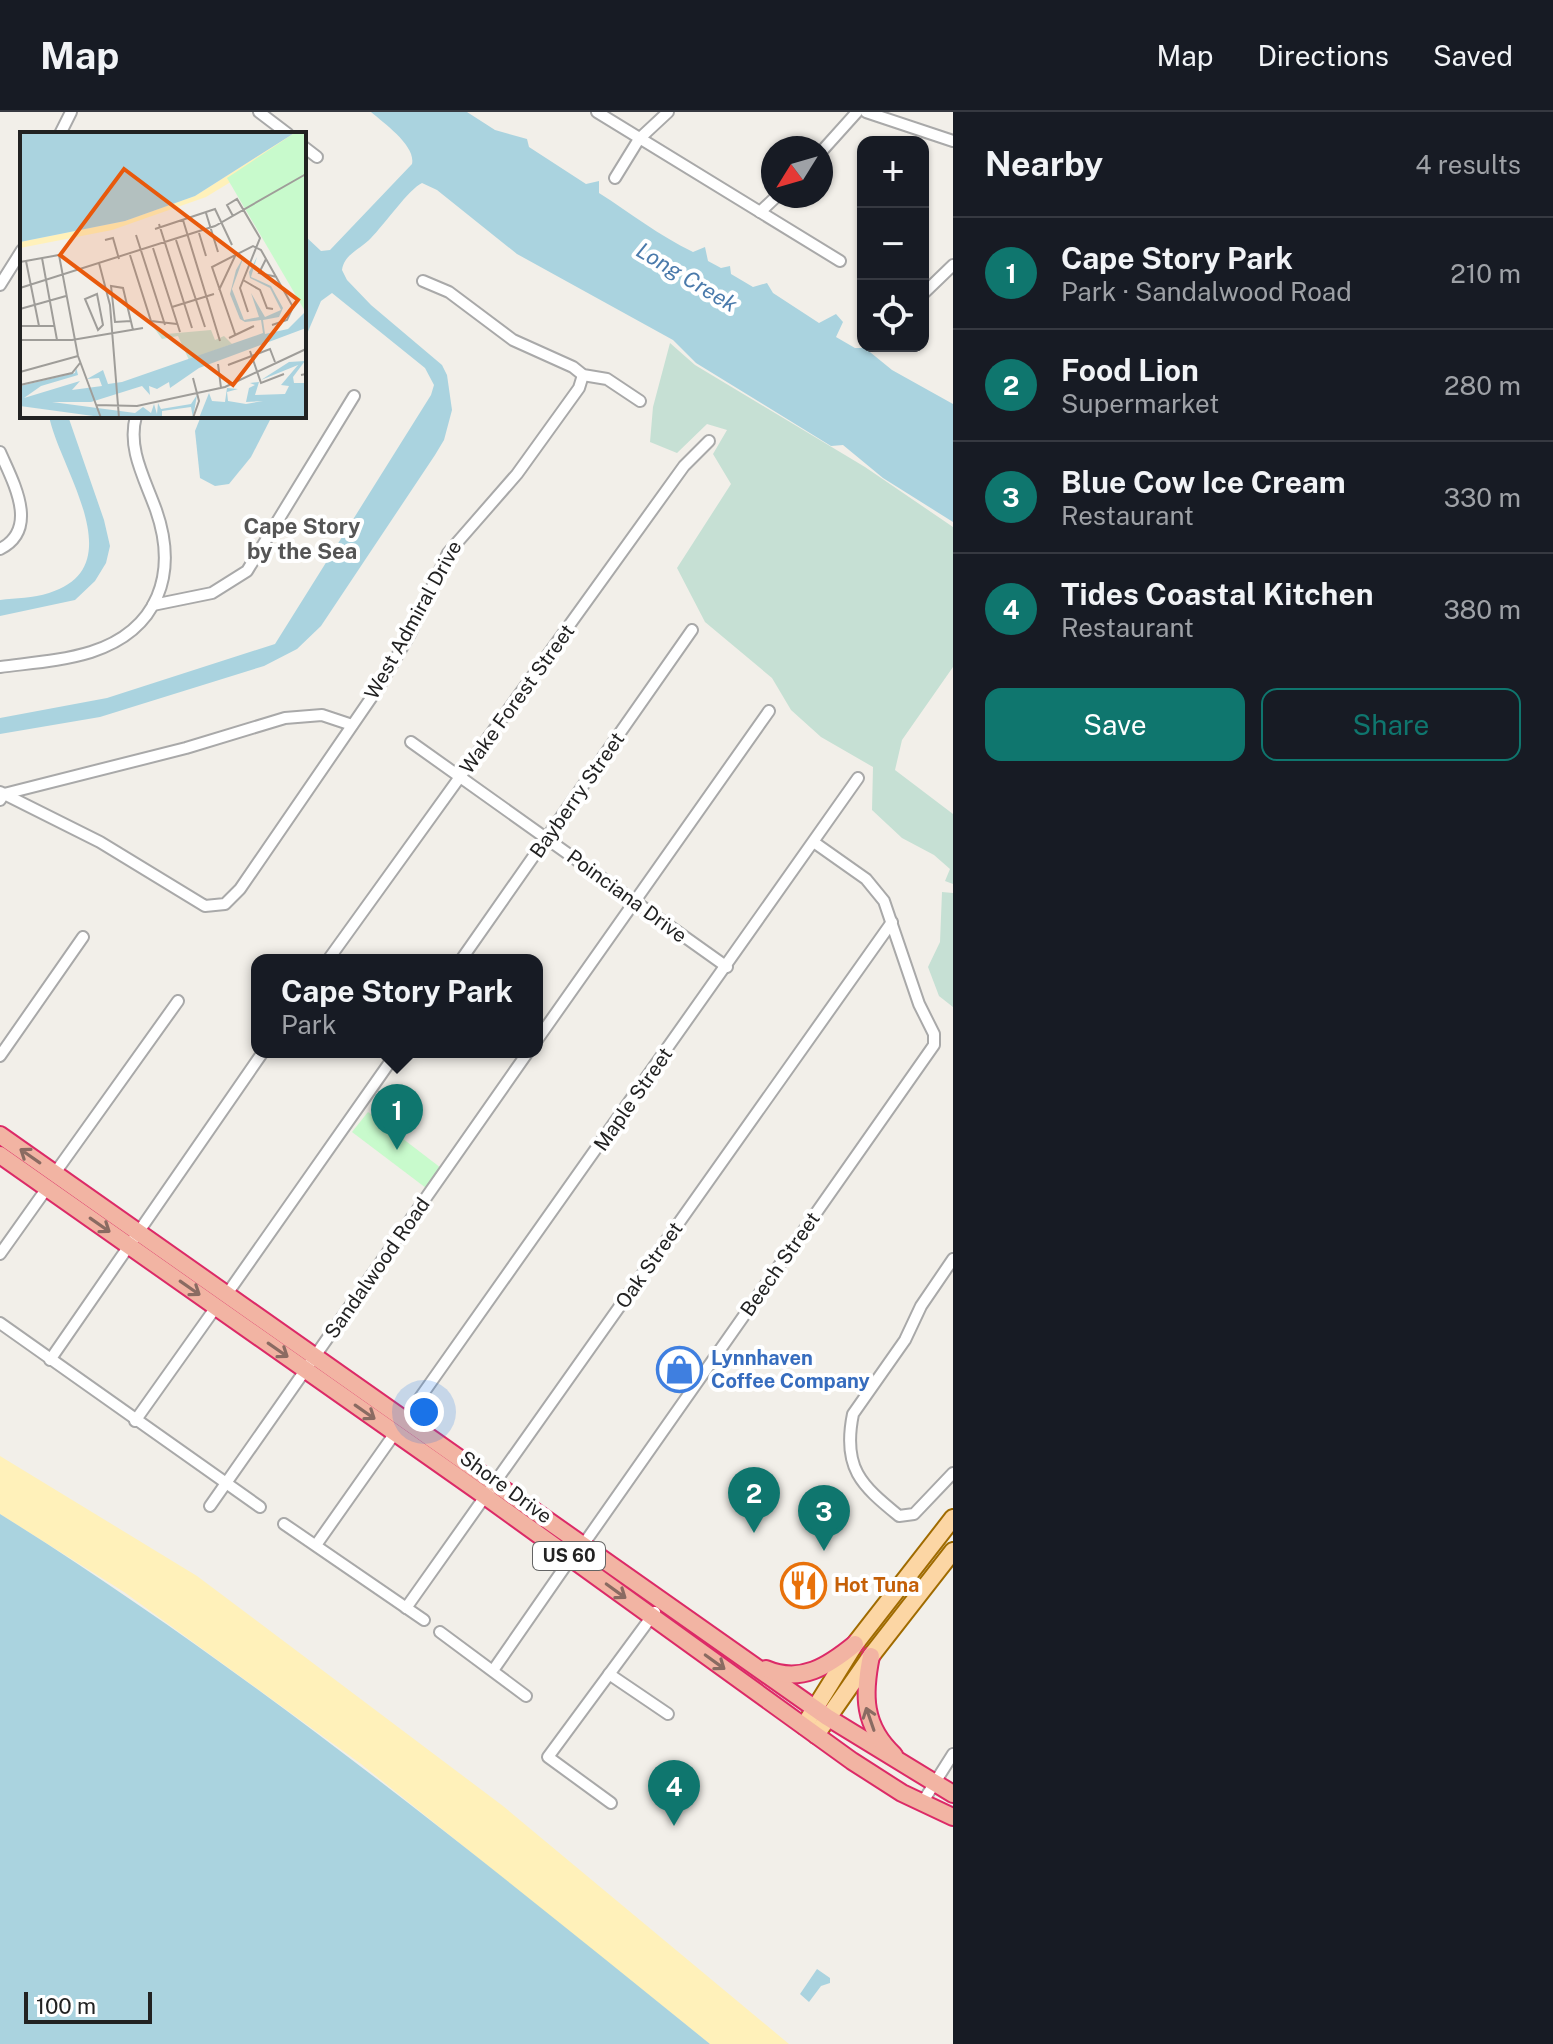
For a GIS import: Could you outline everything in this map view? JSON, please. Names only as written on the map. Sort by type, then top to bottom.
[{"type":"highway","name":"Shore Drive","points":[[0,1135],[51,1180],[490,1489],[583,1545],[821,1713],[909,1770],[953,1794]]},
{"type":"highway","name":"Shore Drive","points":[[0,1155],[51,1180]]},
{"type":"highway","name":"Shore Drive","points":[[490,1489],[571,1558],[810,1731],[922,1803],[953,1817]]},
{"type":"highway","points":[[747,1661],[774,1672],[800,1674],[824,1668],[855,1644]]},
{"type":"highway","points":[[871,1656],[864,1694],[869,1720],[888,1750],[909,1770]]},
{"type":"main road","points":[[810,1731],[855,1644],[953,1518]]},
{"type":"main road","points":[[821,1713],[871,1656],[953,1551]]},
{"type":"street","points":[[61,132],[71,112]]},
{"type":"street","points":[[259,112],[285,132]]},
{"type":"street","points":[[597,112],[840,261]]},
{"type":"street","points":[[615,178],[639,139],[668,112]]},
{"type":"street","points":[[833,139],[857,112]]},
{"type":"street","points":[[874,113],[953,141]]},
{"type":"street","points":[[306,149],[317,157]]},
{"type":"street","points":[[760,212],[764,208]]},
{"type":"street","points":[[0,285],[20,253]]},
{"type":"street","points":[[929,288],[953,265]]},
{"type":"street","points":[[423,281],[449,292],[513,340],[581,371],[583,375],[607,379],[640,401]]},
{"type":"street","name":"West Admiral Drive","points":[[1,795],[100,842],[205,906],[219,907],[240,889],[401,650],[448,553],[525,464],[579,388],[583,375]]},
{"type":"street","points":[[153,605],[212,593],[247,571],[354,396]]},
{"type":"street","points":[[0,667],[95,651],[135,626],[153,605],[163,583],[167,555],[160,523],[135,452],[136,418]]},
{"type":"street","name":"Wake Forest Street","points":[[332,954],[684,466],[709,441]]},
{"type":"street","points":[[0,452],[23,521],[16,537],[0,549]]},
{"type":"street","name":"Bayberry Street","points":[[465,954],[692,630]]},
{"type":"street","points":[[543,1031],[769,711]]},
{"type":"street","points":[[1,795],[186,748],[285,718],[322,715],[352,725]]},
{"type":"street","name":"Poinciana Drive","points":[[411,742],[727,967]]},
{"type":"street","name":"Maple Street","points":[[316,1545],[858,778]]},
{"type":"street","points":[[815,843],[871,884],[884,901],[892,922]]},
{"type":"street","name":"Beech Street","points":[[583,1545],[924,1059],[935,1038],[892,922]]},
{"type":"street","name":"Oak Street","points":[[406,1608],[892,922]]},
{"type":"street","points":[[0,1056],[83,937]]},
{"type":"street","points":[[0,1254],[178,1001]]},
{"type":"street","points":[[50,1360],[259,1058]]},
{"type":"street","points":[[135,1421],[393,1058]]},
{"type":"street","name":"Sandalwood Road","points":[[210,1506],[524,1058]]},
{"type":"street","points":[[953,1259],[921,1306],[905,1340],[853,1414],[851,1423],[858,1478],[864,1487],[899,1516],[914,1514],[953,1473]]},
{"type":"street","points":[[0,1323],[260,1507]]},
{"type":"street","points":[[284,1524],[424,1620]]},
{"type":"street","points":[[494,1669],[571,1558]]},
{"type":"street","points":[[611,1803],[548,1757],[663,1601]]},
{"type":"street","points":[[440,1632],[494,1669],[526,1696]]},
{"type":"street","points":[[609,1674],[668,1714]]},
{"type":"street","points":[[922,1803],[953,1754]]},
{"type":"green space","points":[[670,343],[695,365],[865,467],[953,527],[953,667],[902,740],[895,770],[953,814],[953,884],[945,881],[950,869],[934,855],[902,838],[872,810],[873,767],[821,737],[791,710],[772,678],[705,622],[677,568],[731,484],[713,454],[727,430],[707,424],[677,453],[650,442],[653,407]]},
{"type":"green space","points":[[942,892],[953,893],[953,1007],[939,996],[928,967],[940,942]]},
{"type":"green space","points":[[368,1112],[441,1168],[426,1188],[352,1132]]},
{"type":"sand","points":[[0,1456],[197,1576],[503,1806],[789,2044],[710,2044],[361,1764],[124,1592],[0,1514]]},
{"type":"water","name":"Long Creek","points":[[371,112],[467,112],[495,130],[527,139],[529,147],[586,184],[599,181],[599,193],[693,252],[705,247],[708,261],[721,268],[730,266],[731,274],[753,287],[767,283],[773,293],[819,323],[836,314],[843,322],[836,337],[857,348],[857,352],[870,352],[892,370],[953,404],[953,522],[883,478],[843,445],[831,446],[696,363],[673,340],[517,254],[437,190],[422,183],[371,238],[349,256],[342,270],[347,280],[371,305],[442,365],[447,375],[452,410],[444,440],[435,455],[321,626],[297,649],[264,666],[100,717],[0,734],[0,718],[107,698],[275,644],[431,395],[434,385],[425,368],[332,293],[321,301],[306,336],[306,237],[321,251],[330,250],[412,164],[412,157],[404,143]]},
{"type":"water","points":[[50,418],[69,418],[104,520],[110,546],[106,563],[95,581],[75,600],[0,616],[0,600],[49,593],[74,580],[86,562],[89,539],[85,514]]},
{"type":"water","points":[[200,418],[271,418],[251,457],[229,484],[215,486],[200,478],[195,431]]},
{"type":"water","points":[[0,1514],[184,1637],[363,1768],[710,2044],[0,2044]]},
{"type":"water","points":[[817,1969],[830,1978],[830,1983],[821,1986],[809,2002],[800,1994]]},
{"type":"place","name":"Cape Story Park","points":[[397,1150]]},
{"type":"place","name":"Lynnhaven Coffee Company","points":[[680,1369]]},
{"type":"place","name":"Food Lion","points":[[754,1533]]},
{"type":"place","name":"Blue Cow Ice Cream","points":[[824,1551]]},
{"type":"place","name":"Hot Tuna","points":[[803,1585]]},
{"type":"place","name":"Tides Coastal Kitchen","points":[[674,1826]]},
{"type":"district","name":"Cape Story by the Sea","points":[[302,538]]}]
